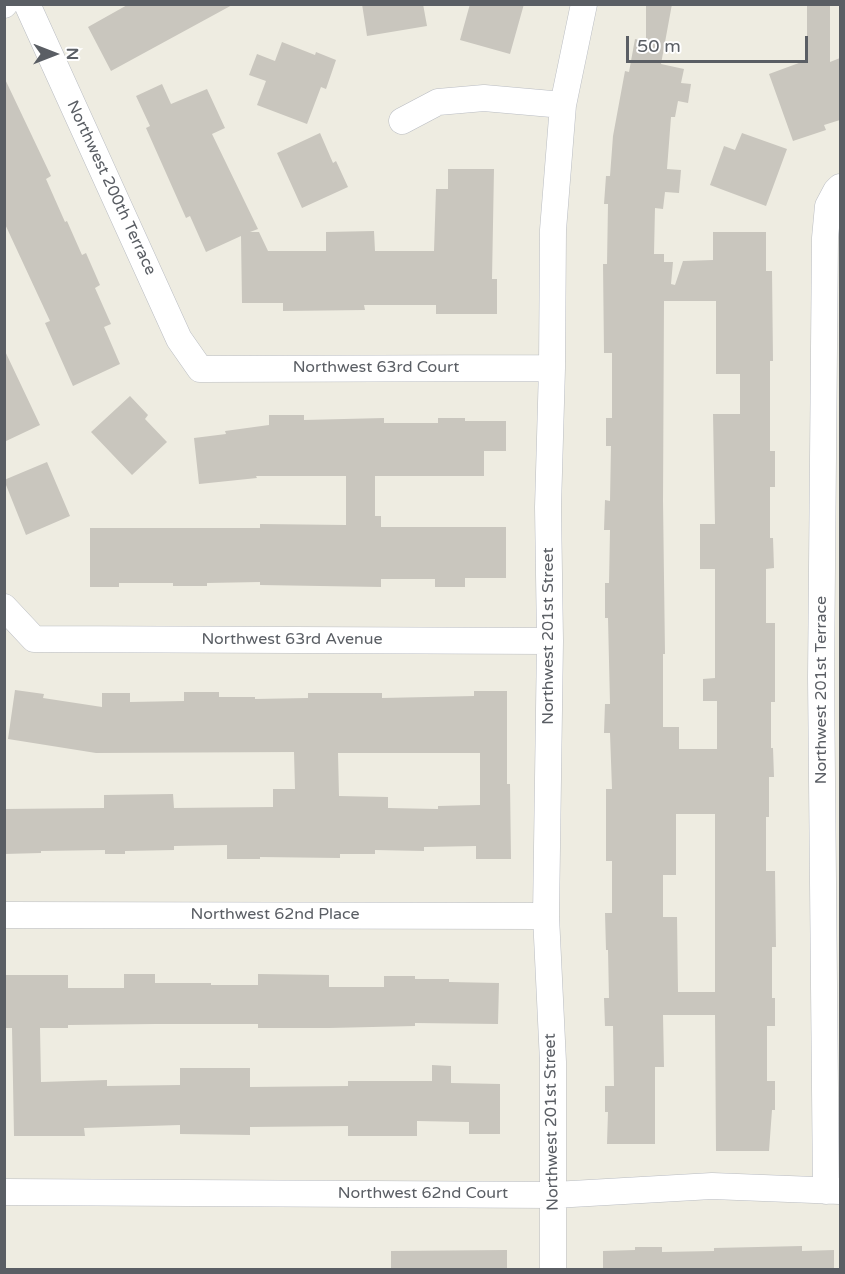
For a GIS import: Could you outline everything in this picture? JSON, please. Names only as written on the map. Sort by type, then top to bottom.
[{"type":"street","name":"Northwest 200th Terrace","points":[[27,4],[180,339],[200,369]]},
{"type":"street","name":"Northwest 201st Street","points":[[553,1269],[553,1062],[546,916],[550,641],[548,507],[553,230],[563,105],[584,4]]},
{"type":"street","points":[[402,122],[438,102],[484,98],[563,105]]},
{"type":"street","name":"Northwest 201st Terrace","points":[[833,1191],[821,642],[825,238],[828,206],[838,189]]},
{"type":"street","name":"Northwest 63rd Court","points":[[200,369],[552,368]]},
{"type":"street","name":"Northwest 63rd Avenue","points":[[4,607],[34,639],[550,641]]},
{"type":"street","name":"Northwest 62nd Place","points":[[4,915],[546,916]]},
{"type":"street","name":"Northwest 62nd Court","points":[[4,1192],[554,1195],[712,1186],[833,1191]]},
{"type":"building","points":[[129,4],[234,4],[111,71],[88,27]]},
{"type":"building","points":[[362,4],[423,4],[427,26],[367,36]]},
{"type":"building","points":[[470,4],[524,4],[510,54],[460,40]]},
{"type":"building","points":[[646,4],[672,4],[661,64],[684,69],[681,83],[691,84],[688,103],[678,101],[675,117],[671,117],[667,169],[681,170],[679,193],[665,192],[663,209],[655,208],[654,254],[664,254],[664,262],[673,262],[671,284],[675,285],[683,261],[713,260],[713,232],[766,232],[766,271],[772,271],[773,361],[770,361],[770,451],[775,451],[775,487],[770,487],[770,538],[773,538],[774,568],[766,569],[766,623],[775,623],[775,702],[771,702],[771,748],[773,748],[774,777],[769,777],[766,871],[775,871],[776,947],[772,947],[772,998],[775,998],[775,1026],[767,1026],[767,1081],[775,1081],[775,1110],[772,1110],[769,1151],[716,1151],[715,1015],[663,1015],[664,1067],[655,1067],[655,1144],[607,1144],[608,1112],[605,1112],[605,1086],[614,1086],[613,1026],[605,1026],[604,998],[609,998],[605,913],[612,913],[612,861],[606,861],[606,789],[612,789],[610,733],[604,733],[605,704],[610,704],[605,583],[609,583],[610,530],[604,530],[605,500],[610,501],[611,446],[606,446],[606,418],[612,418],[612,353],[604,353],[603,264],[607,264],[608,204],[604,204],[606,176],[610,176],[613,136],[625,71],[629,72],[635,39],[646,41]],"holes":[[[664,301],[716,301],[716,374],[740,374],[740,414],[713,414],[715,524],[700,524],[700,569],[715,569],[715,678],[703,679],[703,701],[717,701],[717,749],[679,749],[679,727],[663,727],[663,654],[665,654]],[[676,814],[715,814],[715,992],[678,992],[677,917],[663,917],[663,875],[676,875]]]},
{"type":"building","points":[[807,4],[830,4],[830,62],[840,58],[840,120],[824,125],[826,130],[793,141],[769,74],[807,60]]},
{"type":"building","points":[[282,42],[315,55],[316,52],[336,60],[326,89],[321,87],[307,124],[257,105],[266,81],[249,75],[257,54],[275,61]]},
{"type":"building","points":[[4,77],[51,176],[46,179],[65,222],[67,221],[82,255],[86,253],[100,285],[95,288],[111,324],[104,327],[120,364],[73,386],[45,323],[50,321],[4,222]]},
{"type":"building","points":[[162,84],[171,104],[207,89],[225,128],[212,134],[258,229],[250,232],[259,232],[268,251],[326,251],[326,232],[374,231],[375,251],[434,251],[436,189],[448,189],[448,169],[494,169],[492,279],[497,279],[497,314],[436,314],[436,305],[364,305],[365,310],[283,311],[283,303],[242,303],[241,236],[206,252],[190,216],[186,218],[146,128],[150,126],[136,96]]},
{"type":"building","points":[[320,133],[333,163],[336,161],[348,187],[302,208],[277,153]]},
{"type":"building","points":[[742,133],[787,149],[766,206],[710,185],[724,146],[735,150]]},
{"type":"building","points":[[4,349],[40,425],[4,442]]},
{"type":"building","points":[[130,396],[148,415],[145,419],[167,442],[132,475],[91,432]]},
{"type":"building","points":[[269,415],[304,415],[304,420],[384,418],[384,423],[438,423],[438,418],[465,418],[465,421],[506,421],[506,451],[484,451],[484,476],[375,476],[375,516],[381,516],[381,527],[506,527],[506,578],[465,578],[465,587],[435,587],[435,579],[381,579],[381,587],[260,585],[260,582],[207,583],[207,586],[173,586],[173,583],[119,583],[119,587],[90,587],[90,528],[260,528],[260,524],[346,525],[346,476],[256,476],[257,478],[199,484],[194,438],[269,425]]},
{"type":"building","points":[[47,462],[70,516],[26,535],[4,480]]},
{"type":"building","points":[[15,690],[44,694],[43,698],[102,707],[102,693],[130,693],[130,702],[184,701],[184,692],[219,692],[219,697],[255,697],[255,699],[308,698],[308,693],[382,693],[382,698],[474,696],[474,691],[507,691],[507,784],[510,784],[511,859],[476,859],[476,846],[424,847],[424,851],[375,850],[375,854],[340,854],[340,858],[227,859],[227,845],[174,846],[174,850],[125,851],[125,854],[105,854],[105,850],[4,854],[4,809],[104,808],[104,795],[173,794],[174,808],[273,807],[273,789],[295,789],[294,752],[96,753],[8,739]],"holes":[[[338,753],[480,753],[480,805],[438,806],[438,809],[388,808],[388,797],[339,796]]]},
{"type":"building","points":[[124,974],[155,974],[155,983],[211,983],[211,985],[258,985],[258,974],[329,975],[329,987],[384,987],[384,976],[449,979],[449,982],[499,983],[498,1024],[415,1023],[415,1026],[258,1028],[258,1024],[155,1024],[68,1025],[68,1028],[40,1028],[41,1082],[107,1080],[107,1086],[180,1085],[180,1068],[250,1068],[250,1087],[348,1086],[348,1081],[432,1081],[432,1065],[451,1066],[451,1083],[500,1084],[500,1134],[469,1134],[469,1122],[417,1121],[417,1136],[348,1136],[348,1126],[250,1127],[250,1135],[180,1134],[180,1125],[84,1128],[85,1136],[14,1136],[12,1028],[4,1028],[4,975],[68,975],[68,988],[124,988]]},
{"type":"building","points":[[802,1246],[802,1251],[834,1250],[834,1269],[603,1269],[603,1251],[635,1250],[635,1247],[662,1247],[662,1252]]},
{"type":"building","points":[[507,1250],[507,1269],[391,1269],[391,1251]]}]
